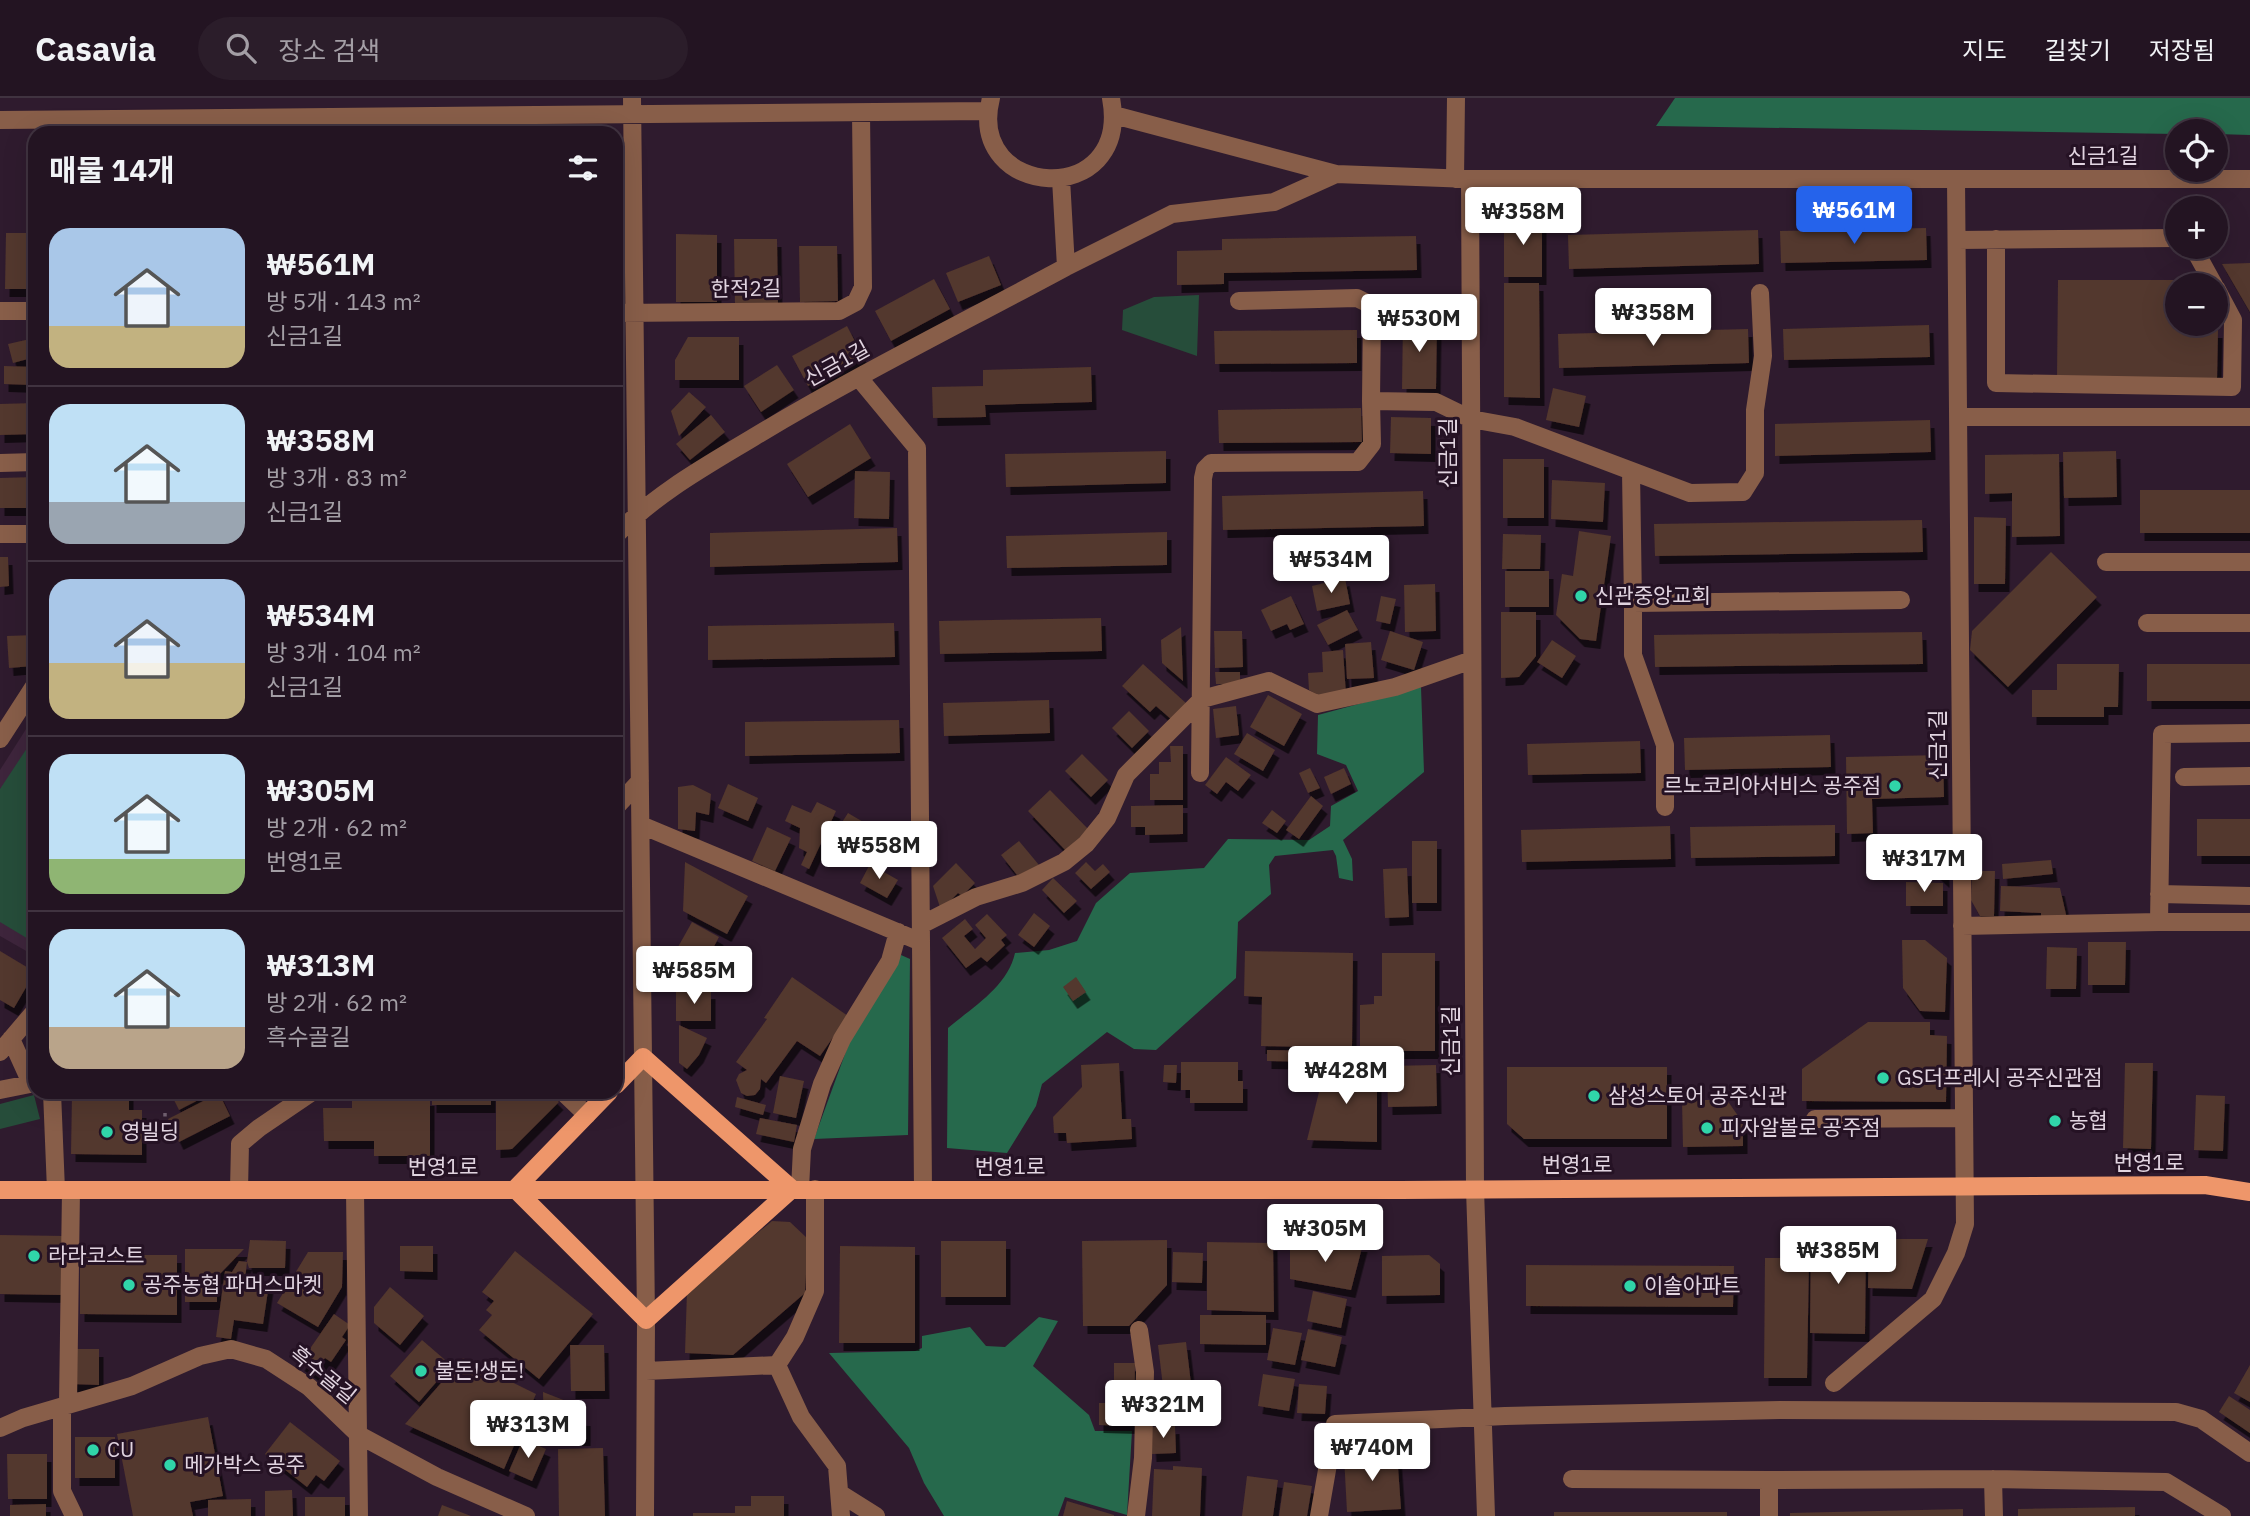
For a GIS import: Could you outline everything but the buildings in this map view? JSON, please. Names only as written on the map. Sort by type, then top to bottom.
[{"type":"main road","points":[[602,1099],[515,1189],[646,1320],[802,1189],[643,1057],[623,1078]]},
{"type":"main road","name":"번영1로","points":[[0,1190],[1475,1189],[2205,1185],[2250,1192]]},
{"type":"street","points":[[1456,98],[1463,179]]},
{"type":"street","points":[[0,120],[186,126],[632,106],[861,113],[990,104],[990,131],[998,150],[1011,166],[1029,176],[1049,180],[1060,179],[1088,168],[1103,154],[1112,135],[1113,106],[1336,174]]},
{"type":"street","points":[[632,106],[625,313],[637,513],[645,1189],[645,1516]]},
{"type":"street","name":"한적2길","points":[[625,313],[839,311],[856,302],[863,287],[861,113]]},
{"type":"street","name":"신금1길","points":[[637,513],[724,455],[859,378],[1171,214],[1274,202],[1336,174],[1463,179],[2250,179]]},
{"type":"street","points":[[1060,179],[1066,267]]},
{"type":"street","name":"신금1길","points":[[1463,179],[1471,419],[1475,1189],[1486,1516]]},
{"type":"street","name":"신금1길","points":[[1956,180],[1962,926]]},
{"type":"street","points":[[1957,240],[2165,238]]},
{"type":"street","points":[[1996,239],[1996,383],[2232,387],[2232,320],[2228,312]]},
{"type":"street","points":[[1371,401],[1436,401],[1471,419],[1515,427],[1690,493],[1743,492],[1755,473],[1755,410],[1763,356],[1760,293]]},
{"type":"street","points":[[1200,774],[1205,469],[1211,463],[1217,462],[1358,462],[1372,444],[1372,310],[1367,303],[1357,298],[1238,301]]},
{"type":"street","points":[[0,311],[28,311]]},
{"type":"street","points":[[859,378],[917,449],[923,1189]]},
{"type":"street","points":[[1959,417],[2250,417]]},
{"type":"street","points":[[0,463],[28,462]]},
{"type":"street","points":[[1631,471],[1633,655],[1665,745],[1665,807]]},
{"type":"street","points":[[623,528],[637,513]]},
{"type":"street","points":[[0,534],[28,534]]},
{"type":"street","points":[[2106,562],[2250,562]]},
{"type":"street","points":[[1633,603],[1901,600]]},
{"type":"street","points":[[2147,624],[2250,622]]},
{"type":"street","points":[[641,825],[898,932],[921,933],[976,897],[1022,883],[1064,862],[1086,844],[1107,818],[1126,775],[1202,699],[1269,681],[1317,704],[1395,687],[1472,660]]},
{"type":"street","points":[[0,739],[28,696]]},
{"type":"street","points":[[2159,922],[2162,734],[2250,733]]},
{"type":"street","points":[[2184,777],[2250,776]]},
{"type":"street","points":[[623,799],[640,781]]},
{"type":"street","points":[[2159,894],[2250,896]]},
{"type":"street","points":[[1834,1382],[1933,1298],[1956,1253],[1964,1228],[1962,926],[2250,922]]},
{"type":"street","points":[[777,1365],[795,1336],[815,1291],[802,1189],[802,1149],[822,1084],[842,1040],[890,961],[898,932]]},
{"type":"street","points":[[28,1019],[6,1045],[28,1076]]},
{"type":"street","points":[[0,1090],[28,1084]]},
{"type":"street","points":[[53,1099],[63,1190],[65,1406],[62,1491],[74,1516]]},
{"type":"street","points":[[239,1190],[240,1144],[258,1128],[302,1099]]},
{"type":"street","points":[[570,1099],[587,1115]]},
{"type":"street","points":[[1815,1119],[1963,1118]]},
{"type":"street","points":[[355,1190],[359,1516]]},
{"type":"street","points":[[1136,1516],[1143,1458],[1145,1372],[1139,1330]]},
{"type":"street","name":"흑수골길","points":[[0,1429],[23,1419],[132,1386],[200,1356],[231,1349],[266,1359],[309,1387],[359,1435],[437,1477],[526,1516]]},
{"type":"street","points":[[646,1371],[777,1365]]},
{"type":"street","points":[[777,1365],[802,1418],[837,1466],[841,1516]]},
{"type":"street","points":[[1319,1516],[1335,1424],[1483,1417],[1780,1410],[2176,1412],[2201,1419],[2250,1453]]},
{"type":"street","points":[[1572,1479],[1993,1479],[2166,1482],[2222,1516]]},
{"type":"street","points":[[1993,1479],[1994,1516]]},
{"type":"street","points":[[1769,1480],[1769,1516]]},
{"type":"street","points":[[841,1494],[876,1516]]},
{"type":"path","points":[[165,1113],[165,1147]]},
{"type":"shaded area","points":[[28,726],[28,952],[0,936],[0,770]]},
{"type":"green space","points":[[1675,98],[2250,98],[2250,135],[2228,134],[2228,119],[2165,119],[2165,134],[1656,126]]},
{"type":"green space","points":[[1199,295],[1197,356],[1122,330],[1123,310],[1154,297]]},
{"type":"green space","points":[[1421,687],[1424,772],[1343,840],[1352,859],[1353,881],[1339,878],[1333,850],[1275,856],[1269,865],[1271,894],[1238,922],[1236,978],[1156,1050],[1134,1049],[1107,1032],[1042,1084],[1036,1106],[1007,1153],[947,1148],[948,1028],[997,986],[1011,965],[1015,953],[1049,950],[1077,941],[1096,903],[1130,873],[1204,868],[1228,839],[1309,840],[1330,826],[1331,806],[1358,791],[1346,765],[1317,754],[1318,715]]},
{"type":"green space","points":[[28,747],[28,939],[0,922],[0,789]]},
{"type":"green space","points":[[901,955],[910,959],[908,1135],[814,1139],[849,1043]]},
{"type":"green space","points":[[28,1097],[28,1099],[35,1099],[40,1119],[0,1129],[0,1104]]},
{"type":"green space","points":[[1039,1317],[1058,1321],[1033,1366],[1089,1415],[1095,1431],[1132,1431],[1127,1515],[1065,1497],[1058,1516],[944,1516],[924,1483],[909,1448],[829,1353],[915,1351],[922,1348],[922,1336],[970,1327],[986,1346],[1005,1347]]},
{"type":"place","name":"신관중앙교회","points":[[1581,596]]},
{"type":"place","name":"르노코리아서비스 공주점","points":[[1895,786]]},
{"type":"place","name":"GS더프레시 공주신관점","points":[[1883,1078]]},
{"type":"place","name":"삼성스토어 공주신관","points":[[1594,1096]]},
{"type":"place","name":"농협","points":[[2055,1121]]},
{"type":"place","name":"피자알볼로 공주점","points":[[1707,1128]]},
{"type":"place","name":"영빌딩","points":[[107,1132]]},
{"type":"place","name":"라라코스트","points":[[34,1256]]},
{"type":"place","name":"공주농협 파머스마켓","points":[[129,1285]]},
{"type":"place","name":"이솔아파트","points":[[1630,1286]]},
{"type":"place","name":"불돈!생돈!","points":[[421,1371]]},
{"type":"place","name":"CU","points":[[93,1450]]},
{"type":"place","name":"메가박스 공주","points":[[170,1465]]}]
